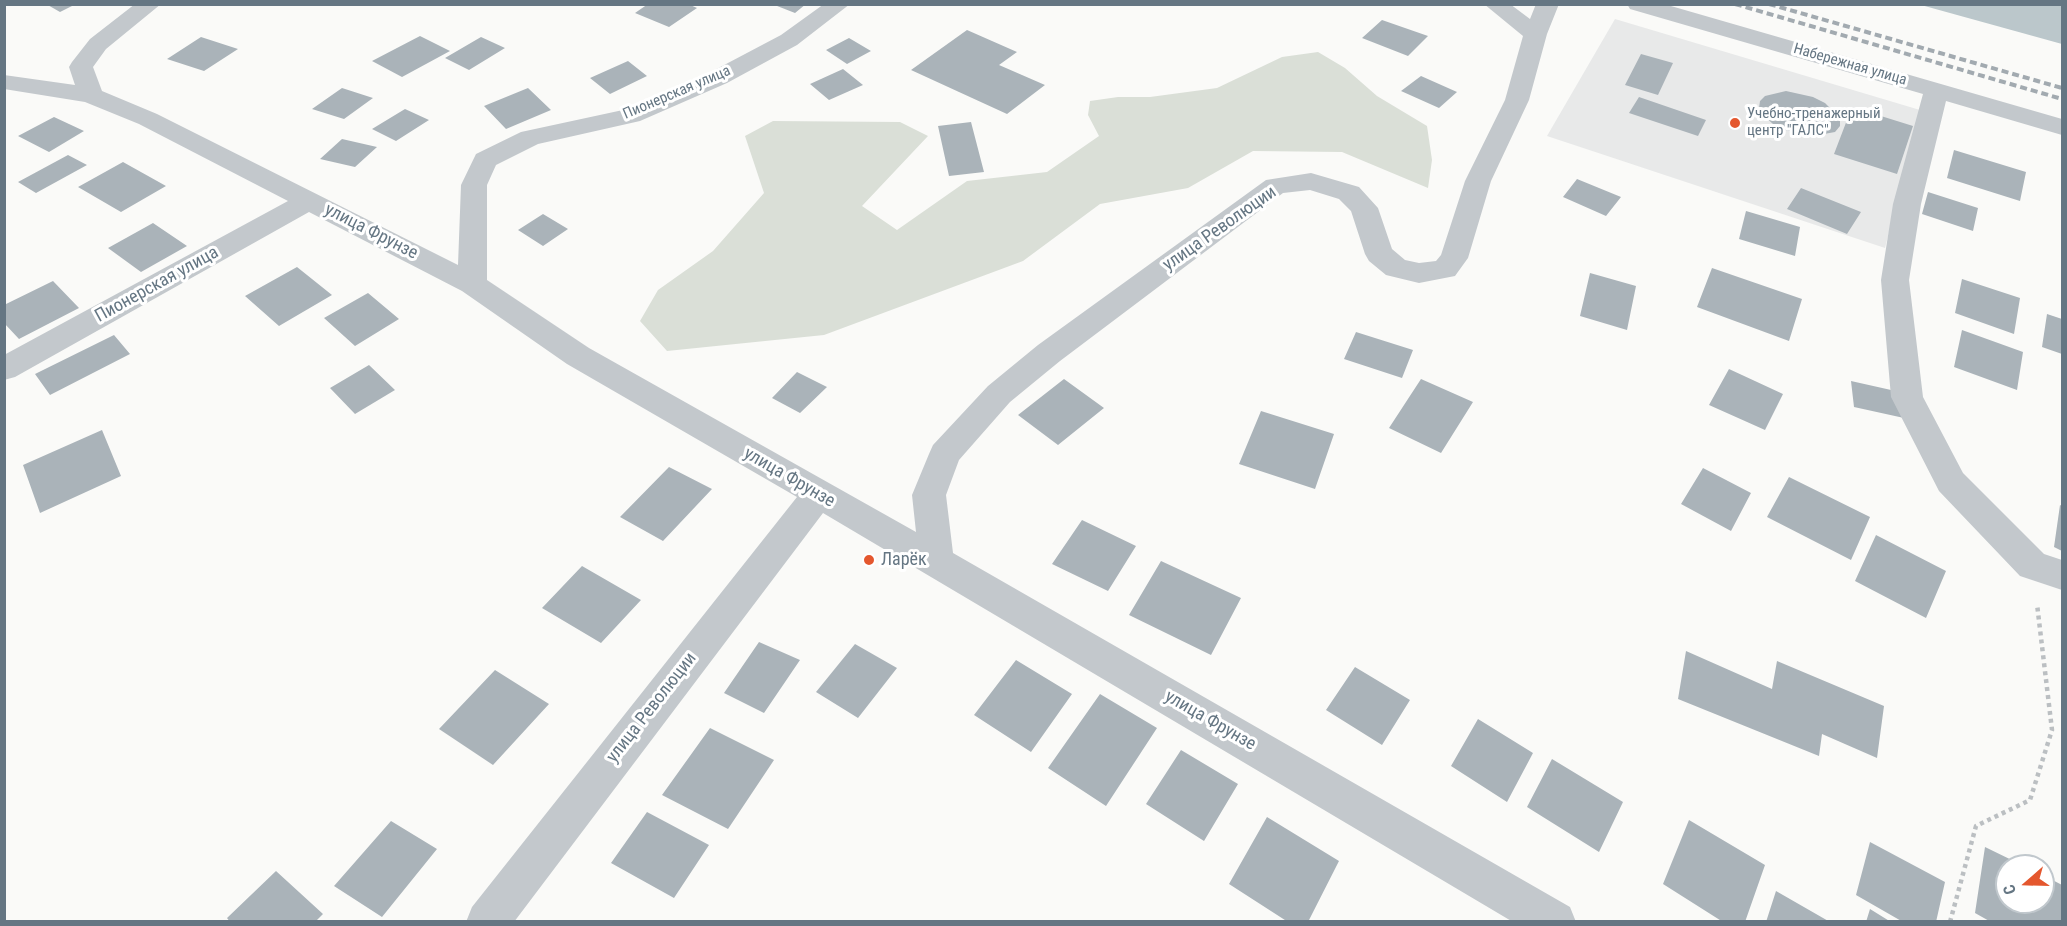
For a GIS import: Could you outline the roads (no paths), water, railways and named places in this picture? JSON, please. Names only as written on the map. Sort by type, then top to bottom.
[{"type":"street","points":[[91,95],[81,67],[98,44],[150,4]]},
{"type":"street","name":"Пионерская улица","points":[[472,284],[474,185],[485,160],[530,138],[631,116],[718,78],[778,45],[839,4]]},
{"type":"street","points":[[1495,4],[1535,34]]},
{"type":"street","name":"улица Революции","points":[[936,561],[929,495],[945,454],[968,428],[999,394],[1049,353],[1275,186],[1311,181],[1349,193],[1364,208],[1379,254],[1396,268],[1419,273],[1445,269],[1454,258],[1478,181],[1517,100],[1535,34],[1548,4]]},
{"type":"street","name":"Набережная улица","points":[[1638,4],[2062,127]]},
{"type":"street","name":"улица Фрунзе","points":[[4,82],[91,95],[148,119],[472,284],[578,357],[936,561],[1555,921]]},
{"type":"street","points":[[1936,90],[1907,204],[1895,280],[1907,397],[1951,482],[2047,570]]},
{"type":"street","name":"Пионерская улица","points":[[4,369],[309,201]]},
{"type":"street","name":"улица Революции","points":[[487,921],[819,495]]},
{"type":"railway","points":[[1735,4],[2062,99]]},
{"type":"railway","points":[[1769,4],[2062,88]]},
{"type":"place","name":"Учебно-тренажерный центр \"ГАЛС\"","points":[[1735,123]]},
{"type":"place","name":"Ларёк","points":[[869,560]]}]
